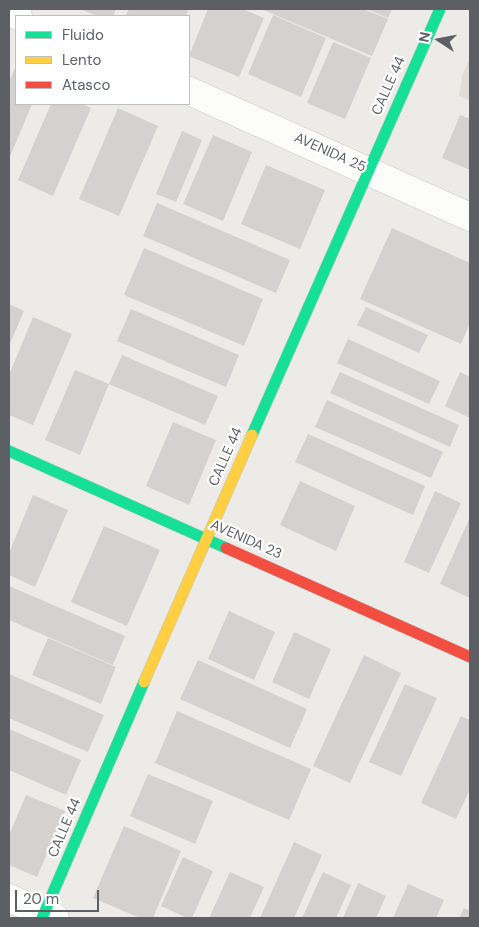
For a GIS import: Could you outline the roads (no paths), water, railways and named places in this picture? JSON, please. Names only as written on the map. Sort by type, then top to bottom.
[{"type":"street","name":"CALLE 44","points":[[47,917],[206,538],[440,9]]},
{"type":"street","name":"AVENIDA 25","points":[[190,91],[470,217]]},
{"type":"street","name":"AVENIDA 23","points":[[9,452],[206,538],[470,658]]},
{"type":"street","points":[[9,898],[47,917]]}]
